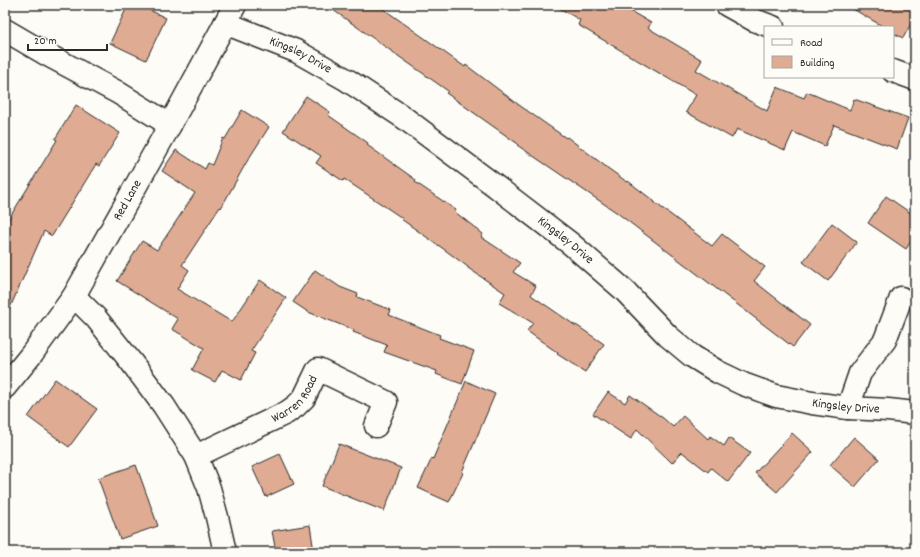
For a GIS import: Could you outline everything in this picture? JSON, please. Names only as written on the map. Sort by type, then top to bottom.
[{"type":"street","points":[[727,5],[754,20],[769,26]]},
{"type":"street","name":"Red Lane","points":[[5,387],[31,355],[74,296],[230,14]]},
{"type":"street","name":"Kingsley Drive","points":[[230,14],[347,80],[403,117],[571,244],[624,290],[668,336],[692,356],[718,372],[743,384],[776,396],[848,408],[915,413]]},
{"type":"street","points":[[5,30],[117,92],[170,124]]},
{"type":"street","points":[[894,71],[915,79]]},
{"type":"street","points":[[74,296],[96,318],[132,363],[164,406],[196,456],[209,488],[224,551]]},
{"type":"street","points":[[848,408],[860,373],[885,340],[901,298]]},
{"type":"street","name":"Warren Road","points":[[196,456],[286,413],[296,406],[304,398],[318,370],[386,402],[376,426]]},
{"type":"building","points":[[128,5],[139,5],[166,18],[146,60],[110,43]]},
{"type":"building","points":[[326,5],[378,5],[465,67],[466,65],[519,105],[566,138],[567,137],[627,182],[628,181],[712,246],[722,234],[765,267],[754,281],[810,325],[793,347],[616,212],[517,145],[518,144],[446,93],[448,91]]},
{"type":"building","points":[[554,5],[620,5],[651,23],[648,28],[702,60],[696,70],[767,111],[777,87],[804,98],[807,92],[850,110],[854,99],[908,118],[897,149],[834,125],[825,146],[793,132],[785,150],[737,129],[732,138],[686,112],[696,95],[578,25],[580,20]]},
{"type":"building","points":[[846,5],[915,5],[915,17],[903,38],[894,34],[894,26],[882,26]]},
{"type":"building","points":[[306,96],[330,112],[328,115],[368,143],[367,145],[416,180],[415,182],[456,210],[455,212],[483,234],[481,237],[520,263],[513,272],[536,286],[531,295],[604,344],[585,372],[557,354],[558,353],[527,331],[533,323],[499,303],[505,293],[468,268],[401,219],[402,218],[344,179],[343,181],[316,163],[321,156],[283,131]]},
{"type":"building","points":[[76,105],[120,133],[99,166],[96,164],[52,236],[44,231],[5,319],[5,225],[57,140],[55,139]]},
{"type":"building","points":[[242,110],[269,127],[246,163],[221,208],[220,207],[182,265],[189,270],[177,289],[232,322],[260,280],[286,298],[251,351],[255,353],[241,380],[222,370],[215,382],[192,370],[204,348],[172,329],[178,319],[117,281],[142,241],[157,250],[195,193],[162,171],[176,150],[205,169],[208,163],[212,165],[223,138],[225,139]]},
{"type":"building","points":[[886,196],[915,216],[915,235],[906,249],[868,223]]},
{"type":"building","points":[[832,223],[857,242],[828,281],[803,262]]},
{"type":"building","points":[[315,270],[340,287],[358,294],[357,297],[391,310],[389,315],[440,335],[439,338],[474,351],[462,384],[436,374],[437,371],[384,352],[387,345],[308,312],[293,302]]},
{"type":"building","points":[[55,379],[97,409],[69,447],[28,417]]},
{"type":"building","points":[[466,381],[495,394],[462,472],[463,473],[449,502],[418,488],[432,458],[433,459]]},
{"type":"building","points":[[608,392],[625,403],[630,395],[663,418],[673,427],[683,416],[708,439],[710,436],[724,446],[729,438],[750,453],[728,482],[711,468],[708,472],[682,452],[672,463],[637,429],[631,439],[593,414]]},
{"type":"building","points":[[792,433],[813,452],[777,492],[755,473]]},
{"type":"building","points":[[854,437],[879,459],[855,487],[830,465]]},
{"type":"building","points":[[339,444],[401,468],[384,511],[322,486]]},
{"type":"building","points":[[280,454],[294,484],[266,497],[252,467]]},
{"type":"building","points":[[136,465],[158,526],[120,539],[98,478]]},
{"type":"building","points":[[310,525],[314,552],[276,552],[272,531]]}]
